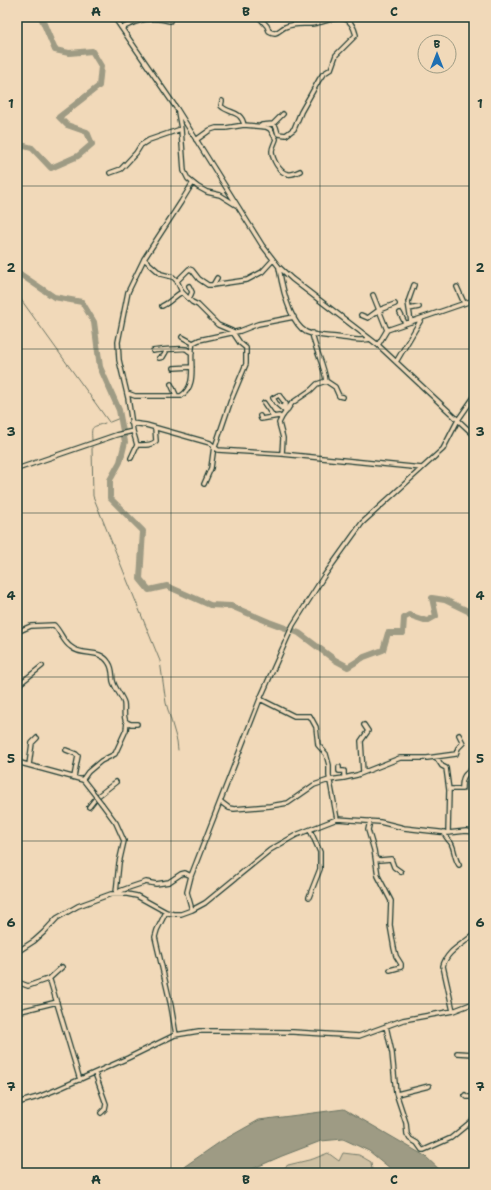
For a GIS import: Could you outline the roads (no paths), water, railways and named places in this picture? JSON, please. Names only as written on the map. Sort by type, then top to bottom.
[{"type":"street","points":[[114,17],[177,109],[262,246],[279,267],[292,279],[378,345],[474,435]]},
{"type":"street","points":[[259,17],[267,26],[269,32],[278,33],[286,27],[303,23],[311,24],[341,17],[348,19],[353,26],[356,35],[336,56],[331,69],[323,74],[300,112],[291,132],[286,135],[278,134],[276,127],[273,124]]},
{"type":"street","points":[[122,28],[142,18],[163,18],[170,21]]},
{"type":"street","points":[[222,101],[221,106],[231,110],[240,117],[244,126]]},
{"type":"street","points":[[177,109],[181,129],[184,171],[188,179],[192,184],[207,192],[220,195],[237,206]]},
{"type":"street","points":[[252,127],[273,124],[282,114]]},
{"type":"street","points":[[196,140],[210,130],[216,128],[244,126],[266,127],[273,133],[276,139],[272,148],[272,154],[280,170],[288,174],[300,171]]},
{"type":"street","points":[[110,173],[121,169],[136,153],[141,145],[149,140],[181,129]]},
{"type":"street","points":[[131,458],[137,445],[119,360],[118,342],[128,292],[144,258],[192,184]]},
{"type":"street","points":[[144,258],[161,274],[177,281],[182,292],[189,299],[198,305],[215,323],[229,328],[246,348],[247,361],[214,446],[211,468],[204,484]]},
{"type":"street","points":[[177,281],[189,269],[192,270],[199,279],[208,285],[247,280],[262,272],[273,260]]},
{"type":"street","points":[[279,267],[284,294],[294,317],[306,332],[357,340],[370,339]]},
{"type":"street","points":[[213,285],[217,278]]},
{"type":"street","points":[[189,299],[192,292],[190,286]]},
{"type":"street","points":[[410,322],[408,302],[414,286]]},
{"type":"street","points":[[457,287],[464,303]]},
{"type":"street","points":[[162,306],[169,303],[173,297],[182,292]]},
{"type":"street","points":[[373,295],[387,330]]},
{"type":"street","points":[[378,345],[387,330],[474,300]]},
{"type":"street","points":[[361,315],[368,318],[379,310],[396,304]]},
{"type":"street","points":[[409,309],[419,307]]},
{"type":"street","points":[[400,313],[405,323]]},
{"type":"street","points":[[193,343],[199,340],[234,333],[258,324],[294,317]]},
{"type":"street","points":[[396,362],[422,318]]},
{"type":"street","points":[[312,333],[326,380],[335,387],[339,396],[343,397]]},
{"type":"street","points":[[182,337],[193,343]]},
{"type":"street","points":[[127,393],[135,396],[181,396],[188,389],[192,381],[193,343]]},
{"type":"street","points":[[153,351],[160,349],[184,349],[192,353]]},
{"type":"street","points":[[159,358],[163,357],[167,350]]},
{"type":"street","points":[[174,368],[192,367]]},
{"type":"street","points":[[282,454],[283,438],[279,423],[281,418],[292,403],[317,384],[326,380]]},
{"type":"street","points":[[171,384],[176,395]]},
{"type":"street","points":[[279,395],[286,404],[283,406],[287,410],[276,403],[273,398],[279,395]]},
{"type":"street","points":[[192,910],[188,892],[191,876],[260,699],[293,625],[324,576],[362,523],[443,449],[458,420],[474,397]]},
{"type":"street","points":[[264,403],[273,416]]},
{"type":"street","points":[[260,416],[261,418],[279,416],[281,418]]},
{"type":"street","points":[[132,423],[210,443],[218,450],[282,454],[422,468]]},
{"type":"street","points":[[137,445],[154,443],[156,441],[156,428]]},
{"type":"street","points":[[17,468],[116,435],[133,431]]},
{"type":"street","points":[[17,632],[31,626],[54,625],[71,648],[84,653],[98,654],[106,659],[110,664],[113,672],[113,682],[124,703],[124,718],[127,722],[126,730],[115,754],[101,761],[88,772],[84,780]]},
{"type":"street","points":[[17,686],[42,666]]},
{"type":"street","points":[[260,699],[294,716],[310,716],[316,727],[318,745],[326,754],[329,780],[337,819]]},
{"type":"street","points":[[127,722],[137,724]]},
{"type":"street","points":[[363,772],[361,741],[368,730],[364,725]]},
{"type":"street","points":[[221,802],[229,808],[234,809],[288,803],[309,787],[329,780],[357,775],[400,758],[436,757],[456,754],[458,748],[463,743],[459,735]]},
{"type":"street","points":[[29,765],[32,743],[37,738]]},
{"type":"street","points":[[66,750],[78,756],[74,777]]},
{"type":"street","points":[[436,757],[442,766],[446,768],[449,789],[446,837],[451,844],[455,858],[459,865]]},
{"type":"street","points":[[17,762],[84,780],[116,823],[124,841],[118,863],[117,893]]},
{"type":"street","points":[[339,767],[339,771],[344,771],[344,778]]},
{"type":"street","points":[[449,789],[462,789],[462,779],[465,774],[474,768]]},
{"type":"street","points":[[89,807],[97,797],[116,782]]},
{"type":"street","points":[[117,893],[137,896],[166,912],[181,914],[205,903],[270,850],[292,837],[337,819],[380,822],[404,828],[446,832],[474,832]]},
{"type":"street","points":[[370,821],[368,830],[376,859],[378,876],[391,901],[390,925],[396,956],[401,964],[401,967],[390,970]]},
{"type":"street","points":[[309,897],[320,869],[320,852],[310,830]]},
{"type":"street","points":[[376,859],[391,859],[394,867],[401,872]]},
{"type":"street","points":[[17,952],[34,941],[57,918],[78,906],[146,882],[156,884],[169,882],[185,873],[191,876]]},
{"type":"street","points":[[166,912],[155,937],[176,1035]]},
{"type":"street","points":[[453,1011],[443,966],[450,953],[474,934]]},
{"type":"street","points":[[20,983],[28,986],[49,979],[62,967]]},
{"type":"street","points":[[49,979],[57,1002],[60,1017],[70,1043],[80,1080]]},
{"type":"street","points":[[17,1012],[57,1002]]},
{"type":"street","points":[[17,1103],[38,1098],[176,1035],[199,1031],[219,1031],[293,1032],[359,1036],[403,1020],[453,1011],[474,1003]]},
{"type":"street","points":[[386,1026],[392,1053],[397,1094],[405,1119],[408,1136],[423,1150],[451,1138],[474,1119]]},
{"type":"street","points":[[457,1053],[474,1054]]},
{"type":"street","points":[[95,1073],[106,1104],[104,1111],[101,1113]]},
{"type":"street","points":[[397,1094],[429,1086]]},
{"type":"street","points":[[465,1095],[467,1097],[474,1097]]},
{"type":"waterway","points":[[17,144],[32,148],[51,168],[78,156],[92,144],[87,132],[67,125],[59,117],[99,86],[101,66],[92,51],[69,53],[55,50],[41,17]]},
{"type":"waterway","points":[[17,272],[54,297],[82,302],[94,322],[100,367],[119,410],[125,442],[120,462],[110,480],[110,498],[143,531],[140,579],[149,590],[167,586],[210,605],[231,606],[299,633],[335,660],[348,667],[364,657],[383,650],[388,633],[403,633],[404,618],[409,615],[427,621],[436,616],[432,598],[445,600],[474,614]]},
{"type":"waterway","points":[[17,294],[109,422]]},
{"type":"waterway","points":[[110,422],[120,418]]},
{"type":"waterway","points":[[92,440],[92,429],[105,423]]},
{"type":"waterway","points":[[92,447],[93,496],[160,661],[166,703],[177,741],[178,750]]}]
